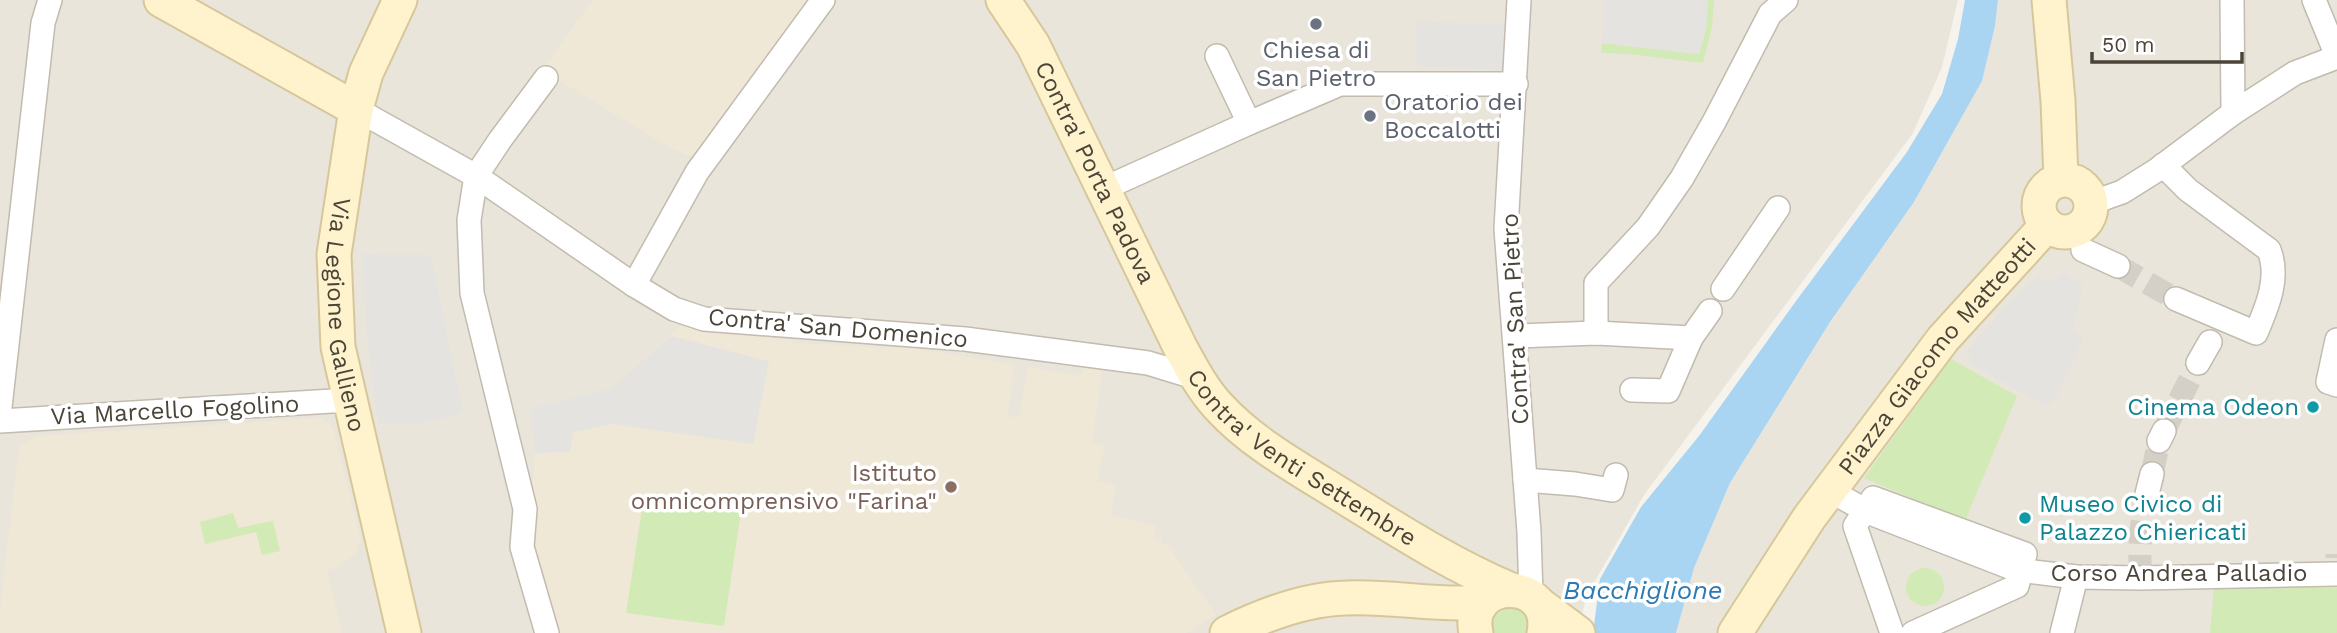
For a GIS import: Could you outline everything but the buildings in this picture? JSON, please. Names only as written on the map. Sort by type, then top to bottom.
[{"type":"street","points":[[0,407],[43,23],[50,0]]},
{"type":"street","points":[[161,0],[356,109]]},
{"type":"street","name":"Via Legione Gallieno","points":[[400,0],[366,73],[356,109],[334,254],[338,347],[404,633]]},
{"type":"street","points":[[634,285],[697,172],[823,0]]},
{"type":"street","name":"Contra' Porta Padova","points":[[1003,0],[1033,45],[1181,349]]},
{"type":"street","name":"Contra' San Pietro","points":[[1518,615],[1525,480],[1506,229],[1519,0]]},
{"type":"street","points":[[1596,333],[1596,283],[1648,227],[1682,178],[1770,14],[1786,0]]},
{"type":"street","points":[[2049,0],[2058,101],[2061,179],[2076,181],[2084,187],[2091,202],[2122,192],[2164,165],[2232,113],[2295,73],[2337,57],[2314,0]]},
{"type":"street","points":[[2232,0],[2232,113]]},
{"type":"street","points":[[1217,56],[1249,122]]},
{"type":"street","points":[[546,78],[477,176],[469,220],[472,293],[525,509],[522,547],[547,633]]},
{"type":"street","points":[[1102,189],[1340,84],[1516,84]]},
{"type":"street","name":"Contra' San Domenico","points":[[356,109],[477,176],[674,310],[704,319],[965,338],[1148,363],[1196,378]]},
{"type":"street","points":[[2164,165],[2188,190],[2269,250],[2274,263],[2271,293],[2256,333],[2215,328],[2176,299]]},
{"type":"street","name":"Piazza Giacomo Matteotti","points":[[2061,179],[2051,183],[2040,198],[2041,217],[2047,225],[2061,232],[2076,230],[2088,219],[2091,202]]},
{"type":"street","points":[[1723,289],[1778,208]]},
{"type":"street","name":"Piazza Giacomo Matteotti","points":[[1735,633],[1829,490],[1943,339],[2047,225]]},
{"type":"street","points":[[2084,250],[2118,267]]},
{"type":"street","points":[[1632,390],[1668,391],[1691,338],[1710,311]]},
{"type":"street","points":[[2198,363],[2215,328]]},
{"type":"street","points":[[1515,337],[1596,333],[1691,338]]},
{"type":"street","points":[[2337,340],[2328,382],[2337,385]]},
{"type":"street","name":"Contra' Venti Settembre","points":[[1181,349],[1196,378],[1219,407],[1270,449],[1436,554],[1518,615]]},
{"type":"street","name":"Via Marcello Fogolino","points":[[0,421],[349,400]]},
{"type":"street","points":[[1525,480],[1575,484],[1612,491],[1616,475]]},
{"type":"street","name":"Corso Andrea Palladio","points":[[1829,490],[1867,512],[2021,570],[2076,577],[2141,578],[2337,569]]},
{"type":"street","points":[[1867,512],[1864,539],[1893,633]]},
{"type":"street","points":[[1913,633],[2017,586],[2021,570]]},
{"type":"street","points":[[2062,633],[2076,577]]},
{"type":"street","points":[[1227,633],[1247,623],[1313,601],[1347,597],[1518,615]]},
{"type":"shaded area","points":[[0,0],[1958,0],[1942,67],[1913,133],[1644,495],[1587,595],[1577,633],[0,633]]},
{"type":"shaded area","points":[[593,0],[808,0],[718,125],[696,151],[694,158],[669,147],[542,70]]},
{"type":"shaded area","points":[[1605,0],[1708,0],[1706,28],[1699,54],[1602,43]]},
{"type":"shaded area","points":[[1998,0],[2337,0],[2337,633],[1676,633],[1694,568],[1730,483],[1830,322],[1914,202],[1982,81]]},
{"type":"shaded area","points":[[1417,21],[1504,25],[1502,70],[1415,66]]},
{"type":"shaded area","points":[[363,254],[431,255],[463,413],[419,424],[380,424],[366,330]]},
{"type":"shaded area","points":[[2064,272],[2083,285],[2073,332],[2084,337],[2056,399],[2046,406],[1972,365],[1967,351],[2027,285],[2039,276],[2046,283]]},
{"type":"shaded area","points":[[682,325],[704,331],[793,340],[793,343],[918,349],[1015,365],[1007,416],[1019,418],[1028,367],[1082,376],[1084,367],[1102,370],[1092,443],[1105,445],[1097,481],[1115,485],[1111,515],[1156,526],[1153,538],[1174,548],[1173,553],[1216,615],[1186,633],[553,633],[532,549],[535,453],[531,408],[611,388]]},
{"type":"shaded area","points":[[671,336],[769,361],[753,444],[612,424],[574,432],[570,452],[535,453],[531,408],[611,388]]},
{"type":"shaded area","points":[[322,418],[333,428],[361,539],[356,552],[343,564],[327,571],[342,633],[0,633],[0,611],[19,447],[36,436]]},
{"type":"green space","points":[[1708,0],[1714,0],[1712,27],[1703,63],[1601,53],[1602,43],[1699,54],[1706,28]]},
{"type":"green space","points":[[1951,359],[2017,396],[1965,521],[1864,478]]},
{"type":"green space","points":[[644,496],[741,511],[724,626],[626,613]]},
{"type":"green space","points":[[233,513],[238,528],[273,521],[280,551],[262,555],[256,532],[205,544],[200,522]]},
{"type":"green space","points":[[1925,568],[1939,573],[1944,587],[1939,601],[1925,606],[1911,601],[1906,587],[1911,573]]},
{"type":"green space","points":[[2214,587],[2337,588],[2337,633],[2210,633]]},
{"type":"green space","points":[[1516,606],[1528,615],[1528,633],[1494,633],[1495,617]]},
{"type":"water","name":"Bacchiglione","points":[[1965,0],[1998,0],[1982,81],[1914,202],[1830,322],[1730,483],[1694,568],[1676,633],[1593,633],[1600,579],[1641,507],[1699,436],[1907,152],[1942,94],[1958,39]]},
{"type":"tunnel","points":[[2118,266],[2172,297]]},
{"type":"tunnel","points":[[2164,431],[2198,363]]},
{"type":"tunnel","points":[[2152,474],[2159,441]]},
{"type":"tunnel","points":[[2141,578],[2141,536],[2147,494]]},
{"type":"place","name":"Chiesa di San Pietro","points":[[1316,24]]},
{"type":"place","name":"Oratorio dei Boccalotti","points":[[1370,116]]},
{"type":"place","name":"Cinema Odeon","points":[[2313,407]]},
{"type":"place","name":"Istituto omnicomprensivo \"Farina\"","points":[[951,487]]},
{"type":"place","name":"Museo Civico di Palazzo Chiericati","points":[[2025,518]]}]
